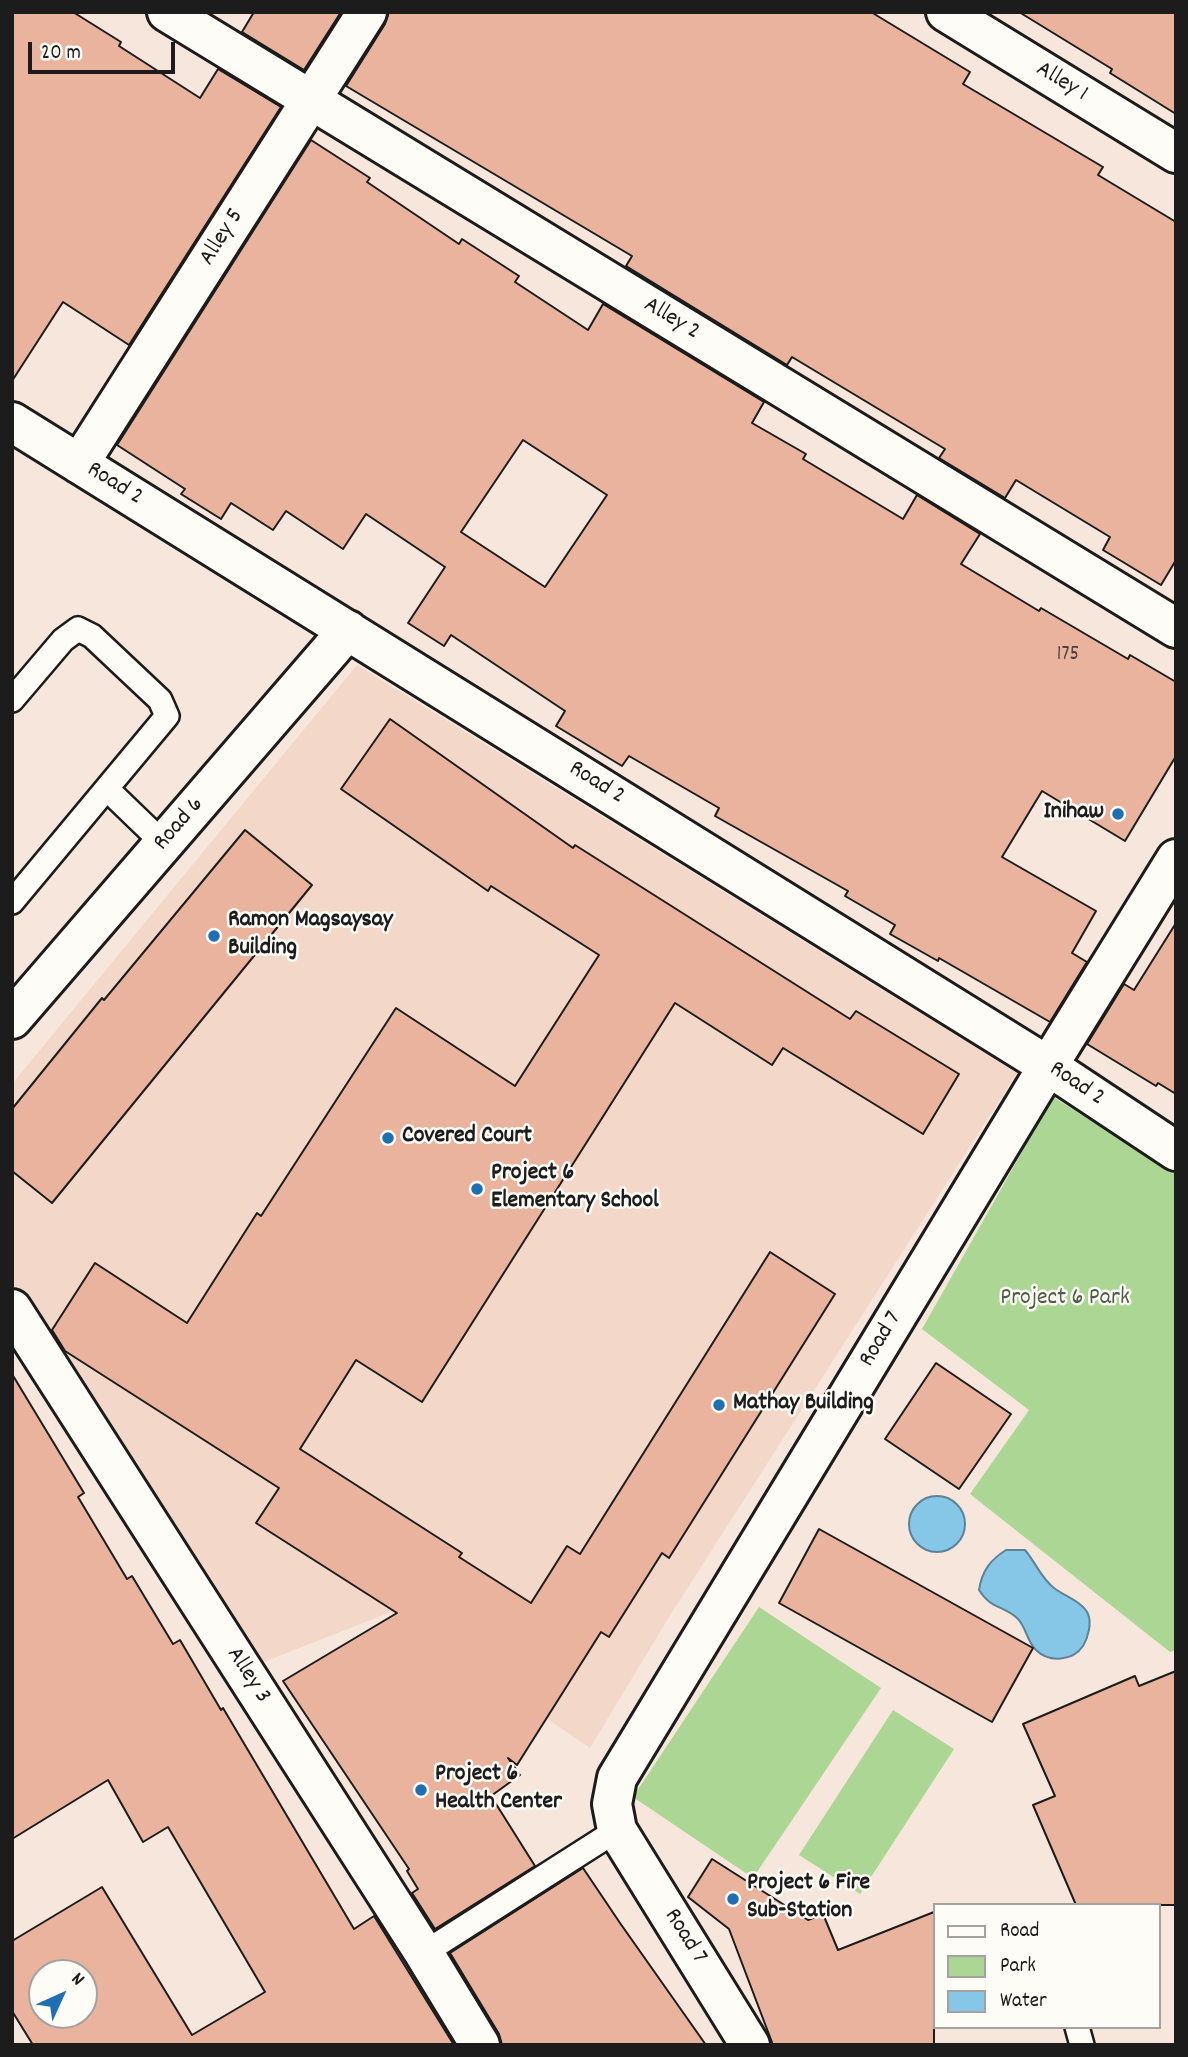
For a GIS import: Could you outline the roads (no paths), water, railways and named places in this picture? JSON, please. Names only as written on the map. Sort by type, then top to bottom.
[{"type":"street","name":"Alley 2","points":[[167,12],[1176,628]]},
{"type":"street","name":"Alley 5","points":[[79,464],[367,12]]},
{"type":"street","name":"Alley 1","points":[[946,12],[1176,153]]},
{"type":"street","name":"Road 2","points":[[12,422],[1048,1066],[1176,1151]]},
{"type":"street","name":"Road 6","points":[[12,1019],[348,630]]},
{"type":"street","name":"Road 7","points":[[750,2045],[617,1830],[612,1804],[617,1779],[1176,859]]},
{"type":"street","name":"Alley 3","points":[[12,1309],[424,1953],[480,2045]]},
{"type":"lane","points":[[12,700],[63,640],[78,629],[92,636],[151,691],[160,700],[167,716],[12,902]]},
{"type":"lane","points":[[107,789],[164,844]]},
{"type":"lane","points":[[424,1953],[617,1830]]},
{"type":"water","points":[[937,1496],[948,1498],[957,1504],[963,1513],[963,1535],[957,1544],[948,1550],[937,1552],[926,1550],[917,1544],[911,1535],[909,1524],[911,1513],[917,1504],[926,1498]]},
{"type":"water","points":[[1006,1550],[1025,1550],[1049,1584],[1086,1610],[1090,1622],[1088,1635],[1079,1651],[1061,1658],[1041,1654],[1033,1647],[1017,1618],[983,1596],[979,1590],[982,1577],[995,1558]]},
{"type":"place","name":"Inihaw","points":[[1118,814]]},
{"type":"place","name":"Ramon Magsaysay Building","points":[[214,936]]},
{"type":"place","name":"Covered Court","points":[[388,1138]]},
{"type":"place","name":"Project 6 Elementary School","points":[[477,1189]]},
{"type":"place","name":"Mathay Building","points":[[719,1405]]},
{"type":"place","name":"Project 6 Health Center","points":[[421,1790]]},
{"type":"place","name":"Project 6 Fire Sub-Station","points":[[733,1899]]},
{"type":"park label","name":"Project 6 Park","points":[[1065,1300]]}]
